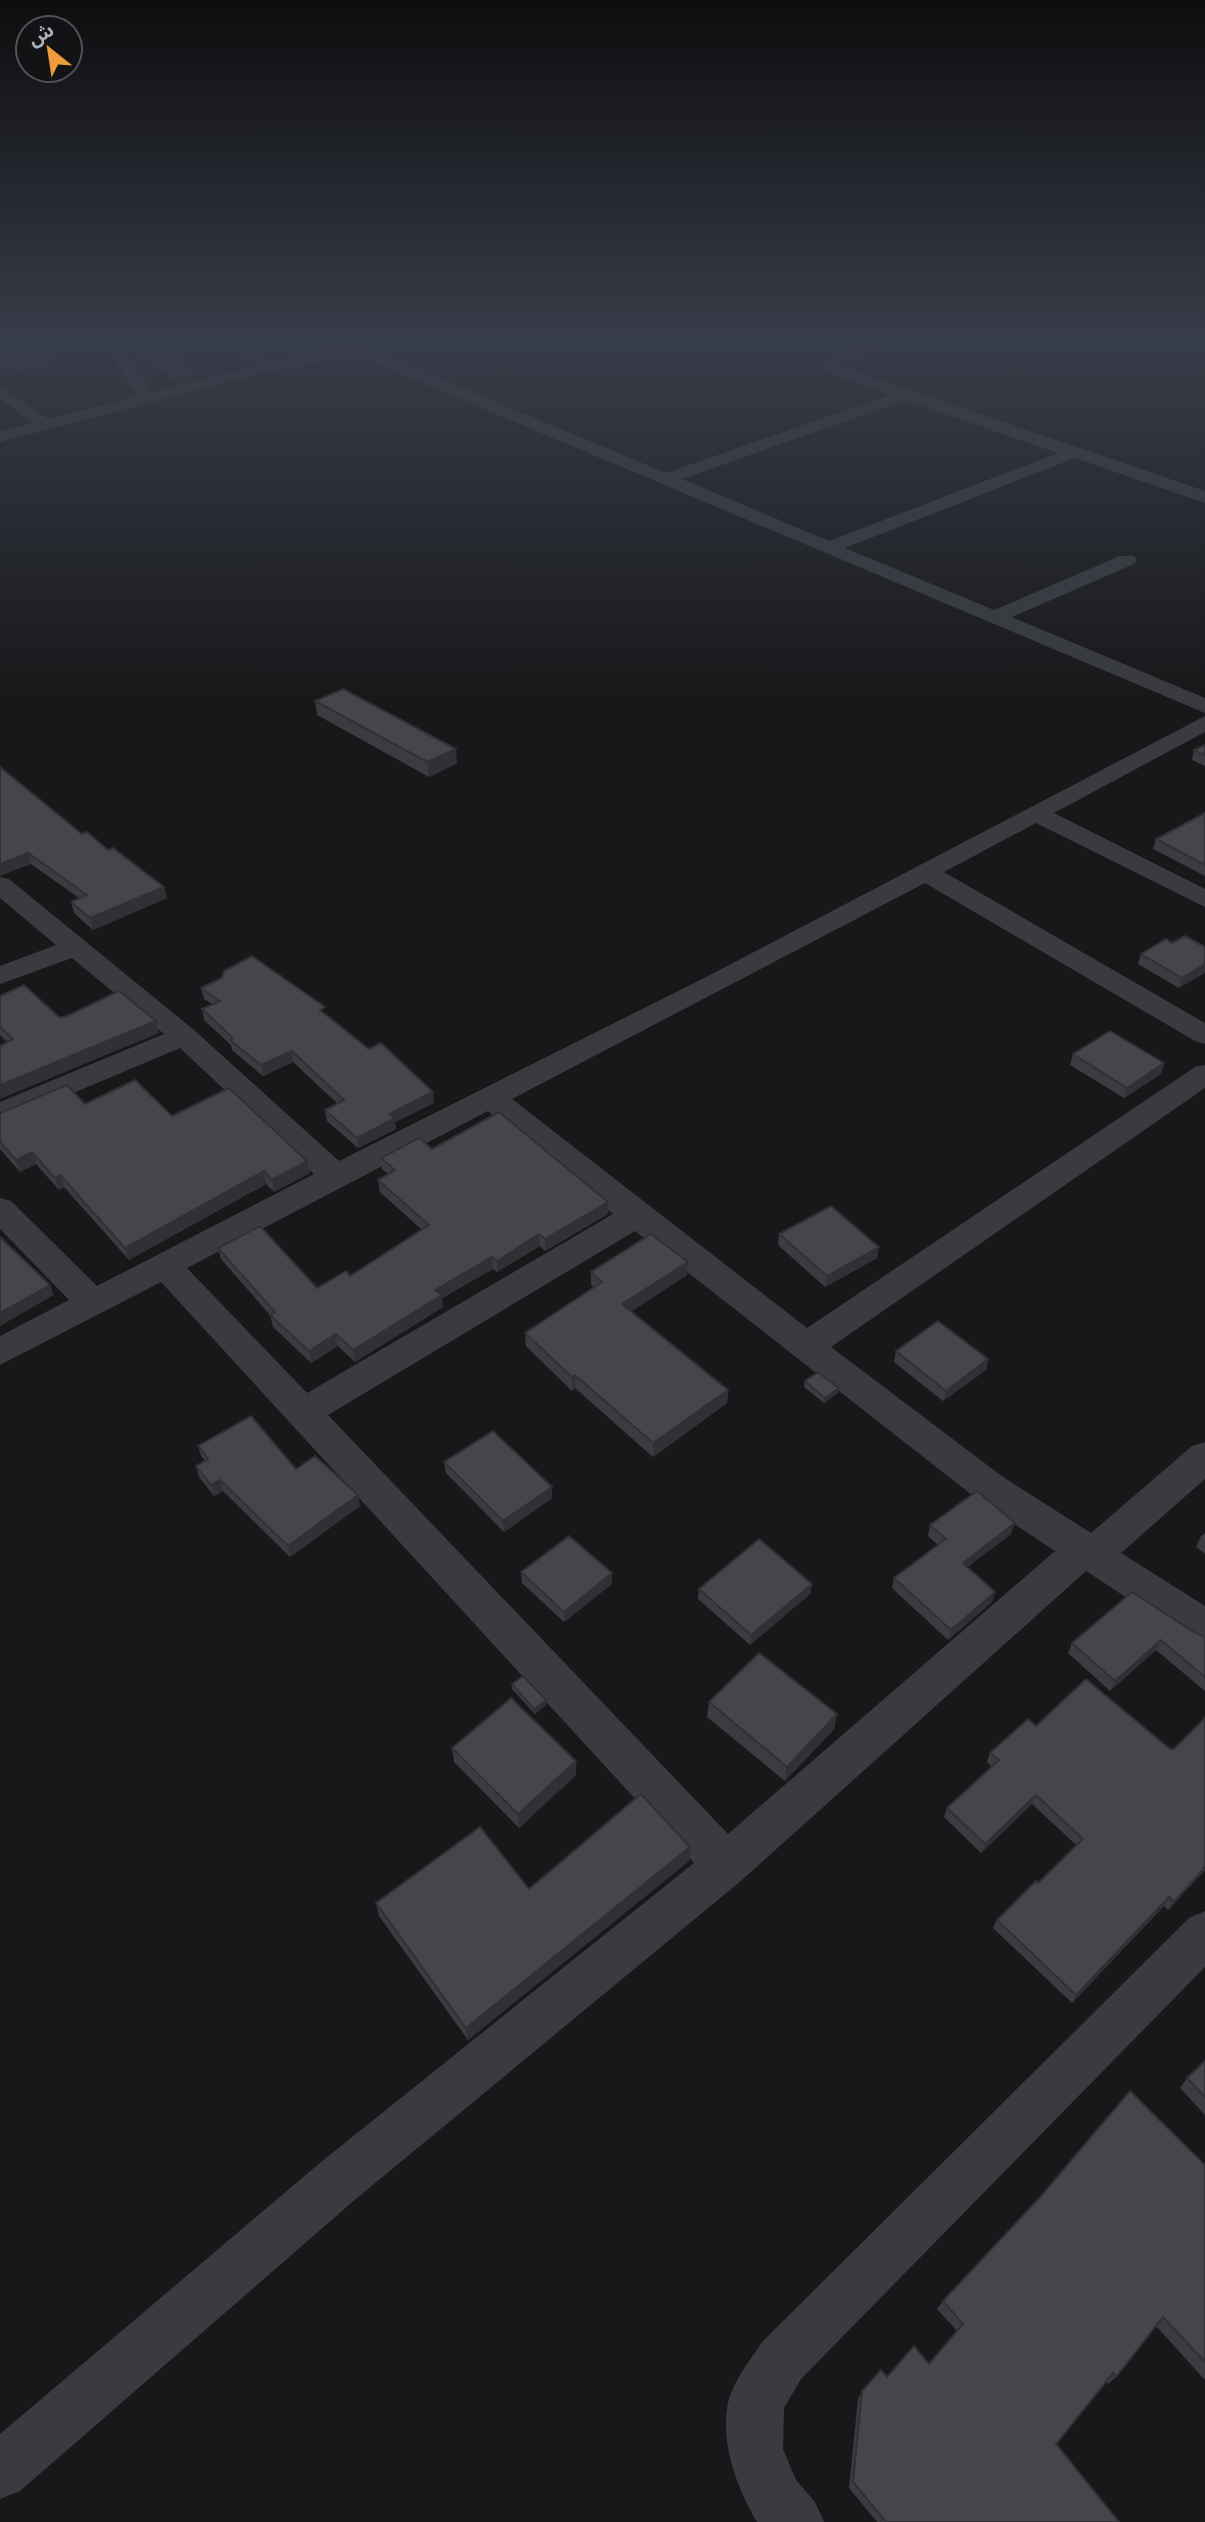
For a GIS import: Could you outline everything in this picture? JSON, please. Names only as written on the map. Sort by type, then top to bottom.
[{"type":"street","points":[[622,461],[827,548],[1200,698]]},
{"type":"street","points":[[666,479],[718,461]]},
{"type":"street","points":[[827,548],[1053,461]]},
{"type":"street","points":[[1101,461],[1205,496]]},
{"type":"street","points":[[997,616],[1127,560]]},
{"type":"street","points":[[0,1352],[335,1176],[492,1099],[1037,814],[1205,723]]},
{"type":"street","points":[[1037,814],[1205,899]]},
{"type":"street","points":[[1176,884],[1205,867]]},
{"type":"street","points":[[925,872],[1205,1035]]},
{"type":"street","points":[[0,885],[184,1036],[335,1176]]},
{"type":"street","points":[[0,976],[75,947]]},
{"type":"street","points":[[0,1114],[184,1036]]},
{"type":"street","points":[[805,1347],[1205,1074]]},
{"type":"street","points":[[492,1099],[636,1216],[990,1488],[1205,1628]]},
{"type":"street","points":[[0,1209],[92,1302]]},
{"type":"street","points":[[301,1414],[636,1216]]},
{"type":"street","points":[[165,1265],[301,1414],[726,1864]]},
{"type":"street","points":[[0,2471],[340,2180],[726,1864],[1087,1553],[1205,1457]]},
{"type":"street","points":[[795,2522],[776,2500],[755,2449],[756,2402],[782,2360],[1205,1934]]},
{"type":"building","points":[[343,689],[456,749],[427,762],[315,701]]},
{"type":"building","points":[[1205,745],[1205,755],[1194,750]]},
{"type":"building","points":[[0,767],[82,834],[87,832],[108,850],[113,848],[164,887],[90,918],[71,902],[87,895],[28,853],[0,864]]},
{"type":"building","points":[[1205,813],[1205,865],[1156,839]]},
{"type":"building","points":[[1185,936],[1205,947],[1205,964],[1182,978],[1141,954],[1166,939],[1172,943]]},
{"type":"building","points":[[252,956],[325,1007],[320,1010],[369,1049],[381,1043],[433,1092],[389,1114],[395,1118],[357,1138],[325,1110],[344,1100],[292,1051],[261,1065],[230,1040],[233,1038],[202,1009],[220,1001],[201,988],[222,978],[224,971]]},
{"type":"building","points":[[24,985],[59,1017],[65,1017],[119,991],[156,1021],[0,1085],[0,1046],[13,1039],[0,1027],[0,996]]},
{"type":"building","points":[[1110,1031],[1164,1063],[1127,1088],[1073,1054]]},
{"type":"building","points":[[135,1080],[172,1116],[229,1088],[307,1161],[272,1180],[264,1171],[125,1248],[60,1175],[55,1178],[32,1152],[16,1160],[0,1142],[0,1113],[67,1085],[85,1104]]},
{"type":"building","points":[[499,1112],[608,1202],[545,1239],[539,1234],[497,1261],[492,1257],[435,1290],[442,1295],[353,1350],[336,1334],[309,1351],[270,1315],[275,1312],[218,1248],[260,1226],[317,1288],[346,1271],[350,1276],[429,1225],[378,1180],[395,1170],[381,1158],[419,1138],[432,1149]]},
{"type":"building","points":[[831,1206],[879,1247],[827,1276],[779,1234]]},
{"type":"building","points":[[651,1234],[688,1262],[622,1304],[728,1390],[653,1443],[575,1375],[572,1377],[525,1333],[602,1282],[591,1272]]},
{"type":"building","points":[[0,1237],[50,1285],[0,1313]]},
{"type":"building","points":[[938,1321],[988,1359],[946,1391],[896,1351]]},
{"type":"building","points":[[818,1372],[839,1388],[825,1398],[805,1381]]},
{"type":"building","points":[[251,1416],[296,1469],[315,1456],[358,1495],[288,1546],[220,1480],[211,1485],[196,1466],[208,1459],[198,1446]]},
{"type":"building","points":[[493,1431],[552,1487],[503,1521],[444,1462]]},
{"type":"building","points":[[977,1491],[1015,1523],[963,1563],[995,1592],[951,1630],[894,1578],[946,1539],[930,1525]]},
{"type":"building","points":[[569,1536],[612,1573],[564,1612],[521,1572]]},
{"type":"building","points":[[759,1539],[812,1584],[751,1635],[699,1589]]},
{"type":"building","points":[[1132,1592],[1205,1637],[1205,1677],[1161,1640],[1115,1681],[1072,1643]]},
{"type":"building","points":[[759,1653],[837,1714],[787,1767],[709,1702]]},
{"type":"building","points":[[523,1676],[546,1700],[534,1709],[512,1684]]},
{"type":"building","points":[[1086,1679],[1170,1749],[1174,1749],[1205,1718],[1205,1867],[1174,1902],[1169,1897],[1076,1995],[997,1920],[1083,1839],[1036,1795],[985,1844],[947,1808],[999,1760],[990,1753],[1028,1719],[1036,1726]]},
{"type":"building","points":[[511,1698],[576,1761],[518,1814],[452,1748]]},
{"type":"building","points":[[641,1794],[690,1847],[466,2028],[376,1903],[480,1827],[529,1889]]},
{"type":"building","points":[[1205,2061],[1205,2097],[1187,2078]]},
{"type":"building","points":[[1130,2091],[1205,2165],[1205,2362],[1163,2317],[1116,2377],[1113,2373],[1056,2444],[1119,2522],[886,2522],[853,2482],[862,2391],[881,2370],[887,2377],[914,2346],[929,2364],[963,2324],[943,2301],[1042,2195]]}]
